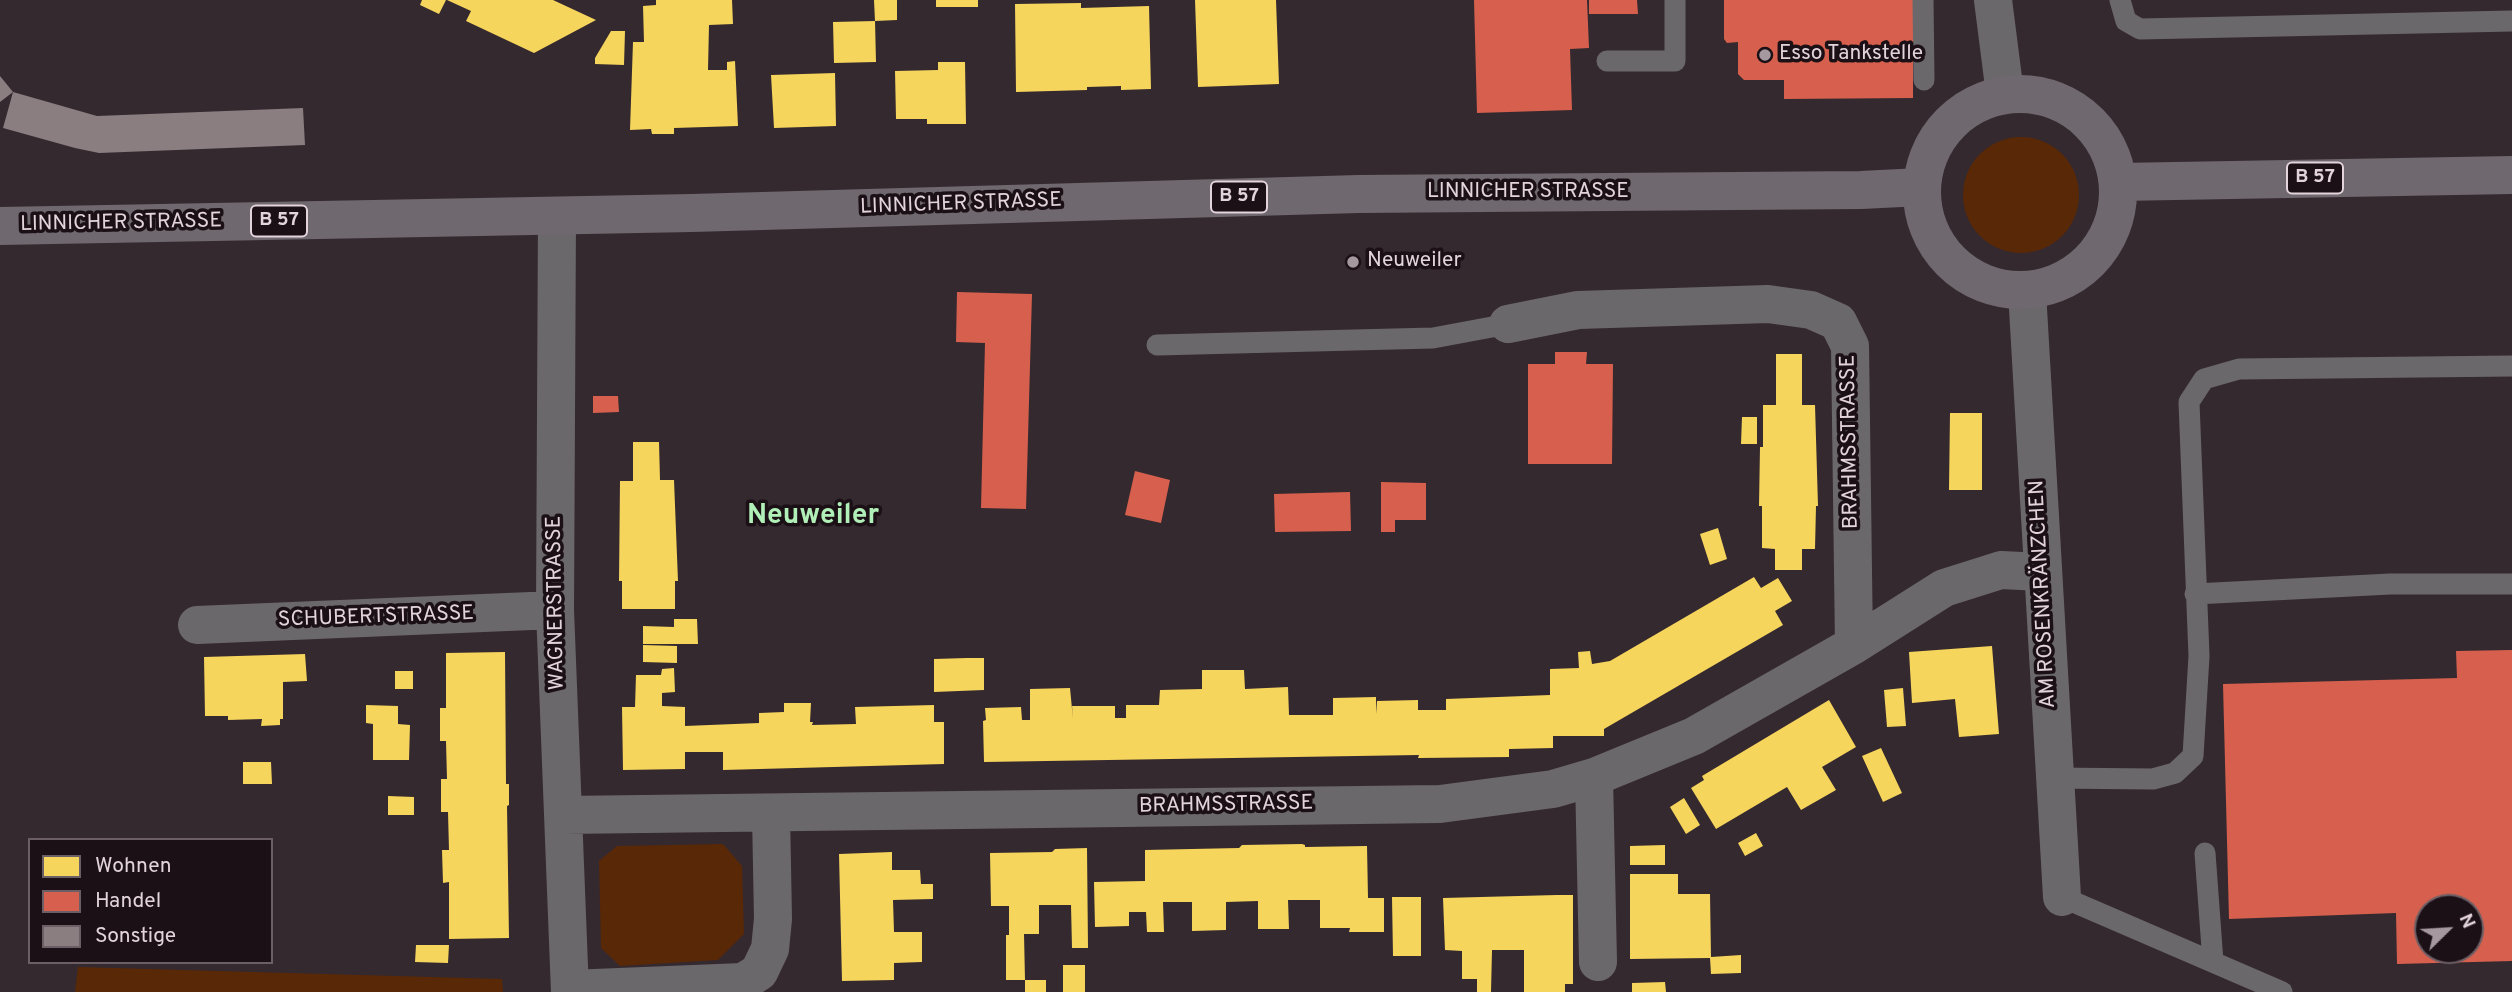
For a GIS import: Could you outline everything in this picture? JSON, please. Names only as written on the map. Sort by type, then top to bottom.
[{"type":"main road","points":[[2005,94],[2037,94],[2067,105],[2092,124],[2110,151],[2119,181],[2117,213],[2105,243],[2085,267],[2058,284],[2027,291],[1986,285],[1951,262],[1928,228],[1921,187],[1929,154],[1947,125],[1973,104],[2005,94]]},
{"type":"main road","name":"B 57","points":[[2119,181],[2512,175]]},
{"type":"main road","name":"LINNICHER STRASSE","points":[[0,226],[557,216],[1359,194],[1861,190],[1921,187]]},
{"type":"street","points":[[1993,0],[2005,94]]},
{"type":"street","name":"WAGNERSTRASSE","points":[[557,216],[555,610],[570,991],[743,982],[759,972],[770,950],[773,919],[771,813]]},
{"type":"street","name":"AM ROSENKRÄNZCHEN","points":[[2027,291],[2062,897]]},
{"type":"street","name":"BRAHMSSTRASSE","points":[[1508,324],[1578,310],[1768,304],[1811,310],[1838,323],[1850,346],[1854,645]]},
{"type":"street","name":"BRAHMSSTRASSE","points":[[564,815],[1440,804],[1553,789],[1594,778],[1694,736],[1854,645],[1944,588],[2001,570],[2042,572]]},
{"type":"street","name":"SCHUBERTSTRASSE","points":[[197,625],[555,610]]},
{"type":"street","points":[[1594,778],[1598,962]]},
{"type":"lane","points":[[1607,61],[1675,61],[1675,0]]},
{"type":"lane","points":[[1923,0],[1924,80]]},
{"type":"lane","points":[[2120,0],[2126,21],[2140,29],[2512,21]]},
{"type":"lane","points":[[1157,345],[1433,338],[1508,324]]},
{"type":"lane","points":[[2054,778],[2153,779],[2175,772],[2193,756],[2199,656],[2189,402],[2204,379],[2239,369],[2512,366]]},
{"type":"lane","points":[[2195,594],[2390,584],[2512,584]]},
{"type":"lane","points":[[2205,853],[2213,962]]},
{"type":"lane","points":[[2062,897],[2283,992]]},
{"type":"shaded area","points":[[2021,137],[2043,142],[2062,154],[2074,173],[2079,195],[2074,217],[2062,236],[2043,248],[2021,253],[1999,248],[1980,236],[1968,217],[1963,195],[1968,173],[1980,154],[1999,142]]},
{"type":"shaded area","points":[[723,844],[742,866],[744,934],[718,960],[620,966],[601,948],[599,861],[617,846]]},
{"type":"shaded area","points":[[78,967],[502,979],[503,992],[75,992]]},
{"type":"building: Wohnen","points":[[422,0],[446,0],[439,14],[420,5]]},
{"type":"building: Wohnen","points":[[447,0],[553,0],[596,20],[534,53],[466,21],[471,11]]},
{"type":"building: Wohnen","points":[[656,0],[732,0],[733,24],[709,25],[708,70],[727,70],[727,62],[735,61],[738,126],[674,128],[674,134],[652,134],[651,129],[630,130],[633,42],[644,42],[643,6],[656,5]]},
{"type":"building: Wohnen","points":[[874,0],[897,0],[897,20],[875,21]]},
{"type":"building: Wohnen","points":[[936,0],[978,0],[978,7],[936,7]]},
{"type":"building: Wohnen","points":[[1195,0],[1276,0],[1279,84],[1198,87]]},
{"type":"building: Wohnen","points":[[1081,3],[1081,8],[1149,6],[1151,89],[1121,90],[1121,86],[1016,92],[1015,4]]},
{"type":"building: Wohnen","points":[[875,21],[876,62],[834,63],[833,22]]},
{"type":"building: Wohnen","points":[[611,31],[625,31],[624,65],[595,64],[595,58]]},
{"type":"building: Wohnen","points":[[938,62],[965,62],[966,124],[927,124],[927,119],[896,119],[895,71],[938,70]]},
{"type":"building: Wohnen","points":[[835,73],[836,126],[774,128],[771,75]]},
{"type":"building: Wohnen","points":[[1776,354],[1802,354],[1802,405],[1815,405],[1818,506],[1815,549],[1802,549],[1802,570],[1775,570],[1775,549],[1762,548],[1762,506],[1759,506],[1763,405],[1776,405]]},
{"type":"building: Wohnen","points":[[1950,413],[1982,413],[1982,490],[1949,490]]},
{"type":"building: Wohnen","points":[[1742,417],[1757,417],[1757,444],[1741,444]]},
{"type":"building: Wohnen","points":[[633,442],[659,442],[660,480],[674,480],[678,581],[675,581],[675,609],[622,609],[622,581],[619,581],[620,481],[633,481]]},
{"type":"building: Wohnen","points":[[1718,528],[1727,559],[1710,565],[1700,534]]},
{"type":"building: Wohnen","points":[[1754,577],[1761,588],[1778,578],[1792,601],[1775,611],[1783,625],[1604,729],[1604,736],[1553,736],[1553,748],[1509,749],[1509,757],[1418,758],[1419,755],[984,762],[985,708],[1021,707],[1022,720],[1030,720],[1030,689],[1070,688],[1073,719],[1072,706],[1115,706],[1115,718],[1126,718],[1126,705],[1159,705],[1160,690],[1202,689],[1202,670],[1244,670],[1245,689],[1288,687],[1289,715],[1333,715],[1333,698],[1376,697],[1376,714],[1377,701],[1418,700],[1418,710],[1446,710],[1446,699],[1550,695],[1550,669],[1579,668],[1578,652],[1590,651],[1592,664],[1610,661]]},
{"type":"building: Wohnen","points":[[674,619],[697,619],[698,644],[643,644],[643,626],[674,627]]},
{"type":"building: Wohnen","points":[[643,645],[677,646],[677,663],[643,662]]},
{"type":"building: Wohnen","points":[[1992,646],[1999,734],[1959,737],[1955,699],[1912,703],[1909,652]]},
{"type":"building: Wohnen","points":[[505,652],[506,784],[509,784],[509,938],[449,939],[449,882],[443,883],[442,850],[449,850],[448,812],[441,812],[441,779],[447,779],[446,741],[440,741],[440,708],[446,708],[446,653]]},
{"type":"building: Wohnen","points":[[305,654],[307,681],[283,682],[283,719],[280,719],[280,725],[261,726],[262,719],[228,720],[228,716],[205,716],[204,657]]},
{"type":"building: Wohnen","points":[[984,658],[984,690],[934,692],[934,659]]},
{"type":"building: Wohnen","points":[[674,668],[675,692],[662,693],[662,706],[685,707],[685,726],[759,723],[759,713],[784,712],[784,703],[811,703],[812,725],[856,724],[855,707],[934,705],[934,722],[944,722],[944,764],[723,770],[723,752],[685,752],[685,769],[623,770],[622,707],[635,707],[636,675],[661,675],[662,669]]},
{"type":"building: Wohnen","points":[[395,671],[413,671],[413,689],[395,689]]},
{"type":"building: Wohnen","points":[[1903,688],[1906,726],[1887,727],[1884,690]]},
{"type":"building: Wohnen","points":[[1829,700],[1856,747],[1822,767],[1836,790],[1801,810],[1787,787],[1716,829],[1691,788],[1704,780],[1702,776]]},
{"type":"building: Wohnen","points":[[366,705],[398,706],[398,724],[410,725],[409,760],[373,760],[373,724],[366,723]]},
{"type":"building: Wohnen","points":[[1881,748],[1902,793],[1883,802],[1862,756]]},
{"type":"building: Wohnen","points":[[243,762],[271,762],[272,784],[243,784]]},
{"type":"building: Wohnen","points":[[388,796],[414,797],[414,815],[388,815]]},
{"type":"building: Wohnen","points":[[1684,798],[1700,825],[1686,834],[1670,807]]},
{"type":"building: Wohnen","points":[[1756,833],[1763,846],[1745,856],[1738,843]]},
{"type":"building: Wohnen","points":[[1302,844],[1305,847],[1367,846],[1368,898],[1384,898],[1384,932],[1349,932],[1350,928],[1320,928],[1320,900],[1288,900],[1289,929],[1258,929],[1258,901],[1226,902],[1226,930],[1192,931],[1192,902],[1163,902],[1164,932],[1147,932],[1146,912],[1129,912],[1129,926],[1095,927],[1094,882],[1145,881],[1145,850]]},
{"type":"building: Wohnen","points":[[1665,845],[1665,865],[1630,865],[1630,846]]},
{"type":"building: Wohnen","points":[[1087,848],[1088,948],[1072,948],[1071,905],[1039,905],[1039,934],[1024,934],[1025,980],[1006,980],[1009,906],[991,906],[990,853],[1052,852],[1055,849]]},
{"type":"building: Wohnen","points":[[892,852],[892,870],[920,870],[921,884],[933,884],[933,899],[893,900],[894,932],[922,932],[922,962],[894,963],[894,980],[842,981],[839,854]]},
{"type":"building: Wohnen","points":[[1630,874],[1678,874],[1678,894],[1710,894],[1711,957],[1741,955],[1741,973],[1711,974],[1710,958],[1630,959]]},
{"type":"building: Wohnen","points":[[1573,895],[1573,984],[1565,984],[1565,992],[1524,992],[1524,950],[1492,950],[1491,992],[1477,992],[1477,979],[1462,979],[1462,951],[1445,950],[1443,898]]},
{"type":"building: Wohnen","points":[[1392,897],[1421,897],[1421,956],[1393,956]]},
{"type":"building: Wohnen","points":[[416,945],[449,945],[448,963],[415,962]]},
{"type":"building: Wohnen","points":[[1063,965],[1085,965],[1085,992],[1063,992]]},
{"type":"building: Wohnen","points":[[1025,980],[1046,980],[1046,992],[1025,992]]},
{"type":"building: Wohnen","points":[[1665,982],[1666,992],[1632,992],[1632,983]]},
{"type":"building: Handel","points":[[1474,0],[1587,0],[1589,48],[1570,49],[1572,110],[1477,113]]},
{"type":"building: Handel","points":[[1589,0],[1637,0],[1638,14],[1589,14]]},
{"type":"building: Handel","points":[[1724,0],[1913,0],[1913,98],[1784,99],[1784,80],[1744,80],[1738,74],[1738,42],[1727,43],[1724,39]]},
{"type":"building: Handel","points":[[957,292],[1032,294],[1026,509],[981,508],[985,343],[956,342]]},
{"type":"building: Handel","points":[[1555,352],[1587,352],[1586,364],[1613,364],[1612,464],[1528,464],[1528,364],[1555,364]]},
{"type":"building: Handel","points":[[593,396],[618,396],[619,412],[593,413]]},
{"type":"building: Handel","points":[[1135,471],[1170,480],[1161,523],[1125,515]]},
{"type":"building: Handel","points":[[1381,482],[1426,483],[1426,520],[1395,520],[1395,532],[1381,532]]},
{"type":"building: Handel","points":[[1350,492],[1351,531],[1275,532],[1274,494]]},
{"type":"building: Handel","points":[[2512,650],[2512,961],[2484,962],[2484,894],[2414,894],[2414,964],[2397,964],[2396,913],[2229,919],[2223,684],[2457,678],[2456,651]]},
{"type":"building: Sonstige","points":[[0,76],[13,92],[0,102]]},
{"type":"building: Sonstige","points":[[13,92],[97,116],[303,108],[305,145],[99,153],[3,128]]},
{"type":"place","name":"Esso Tankstelle","points":[[1765,55]]},
{"type":"place","name":"Neuweiler","points":[[1353,262]]},
{"type":"district","name":"Neuweiler","points":[[813,517]]}]
